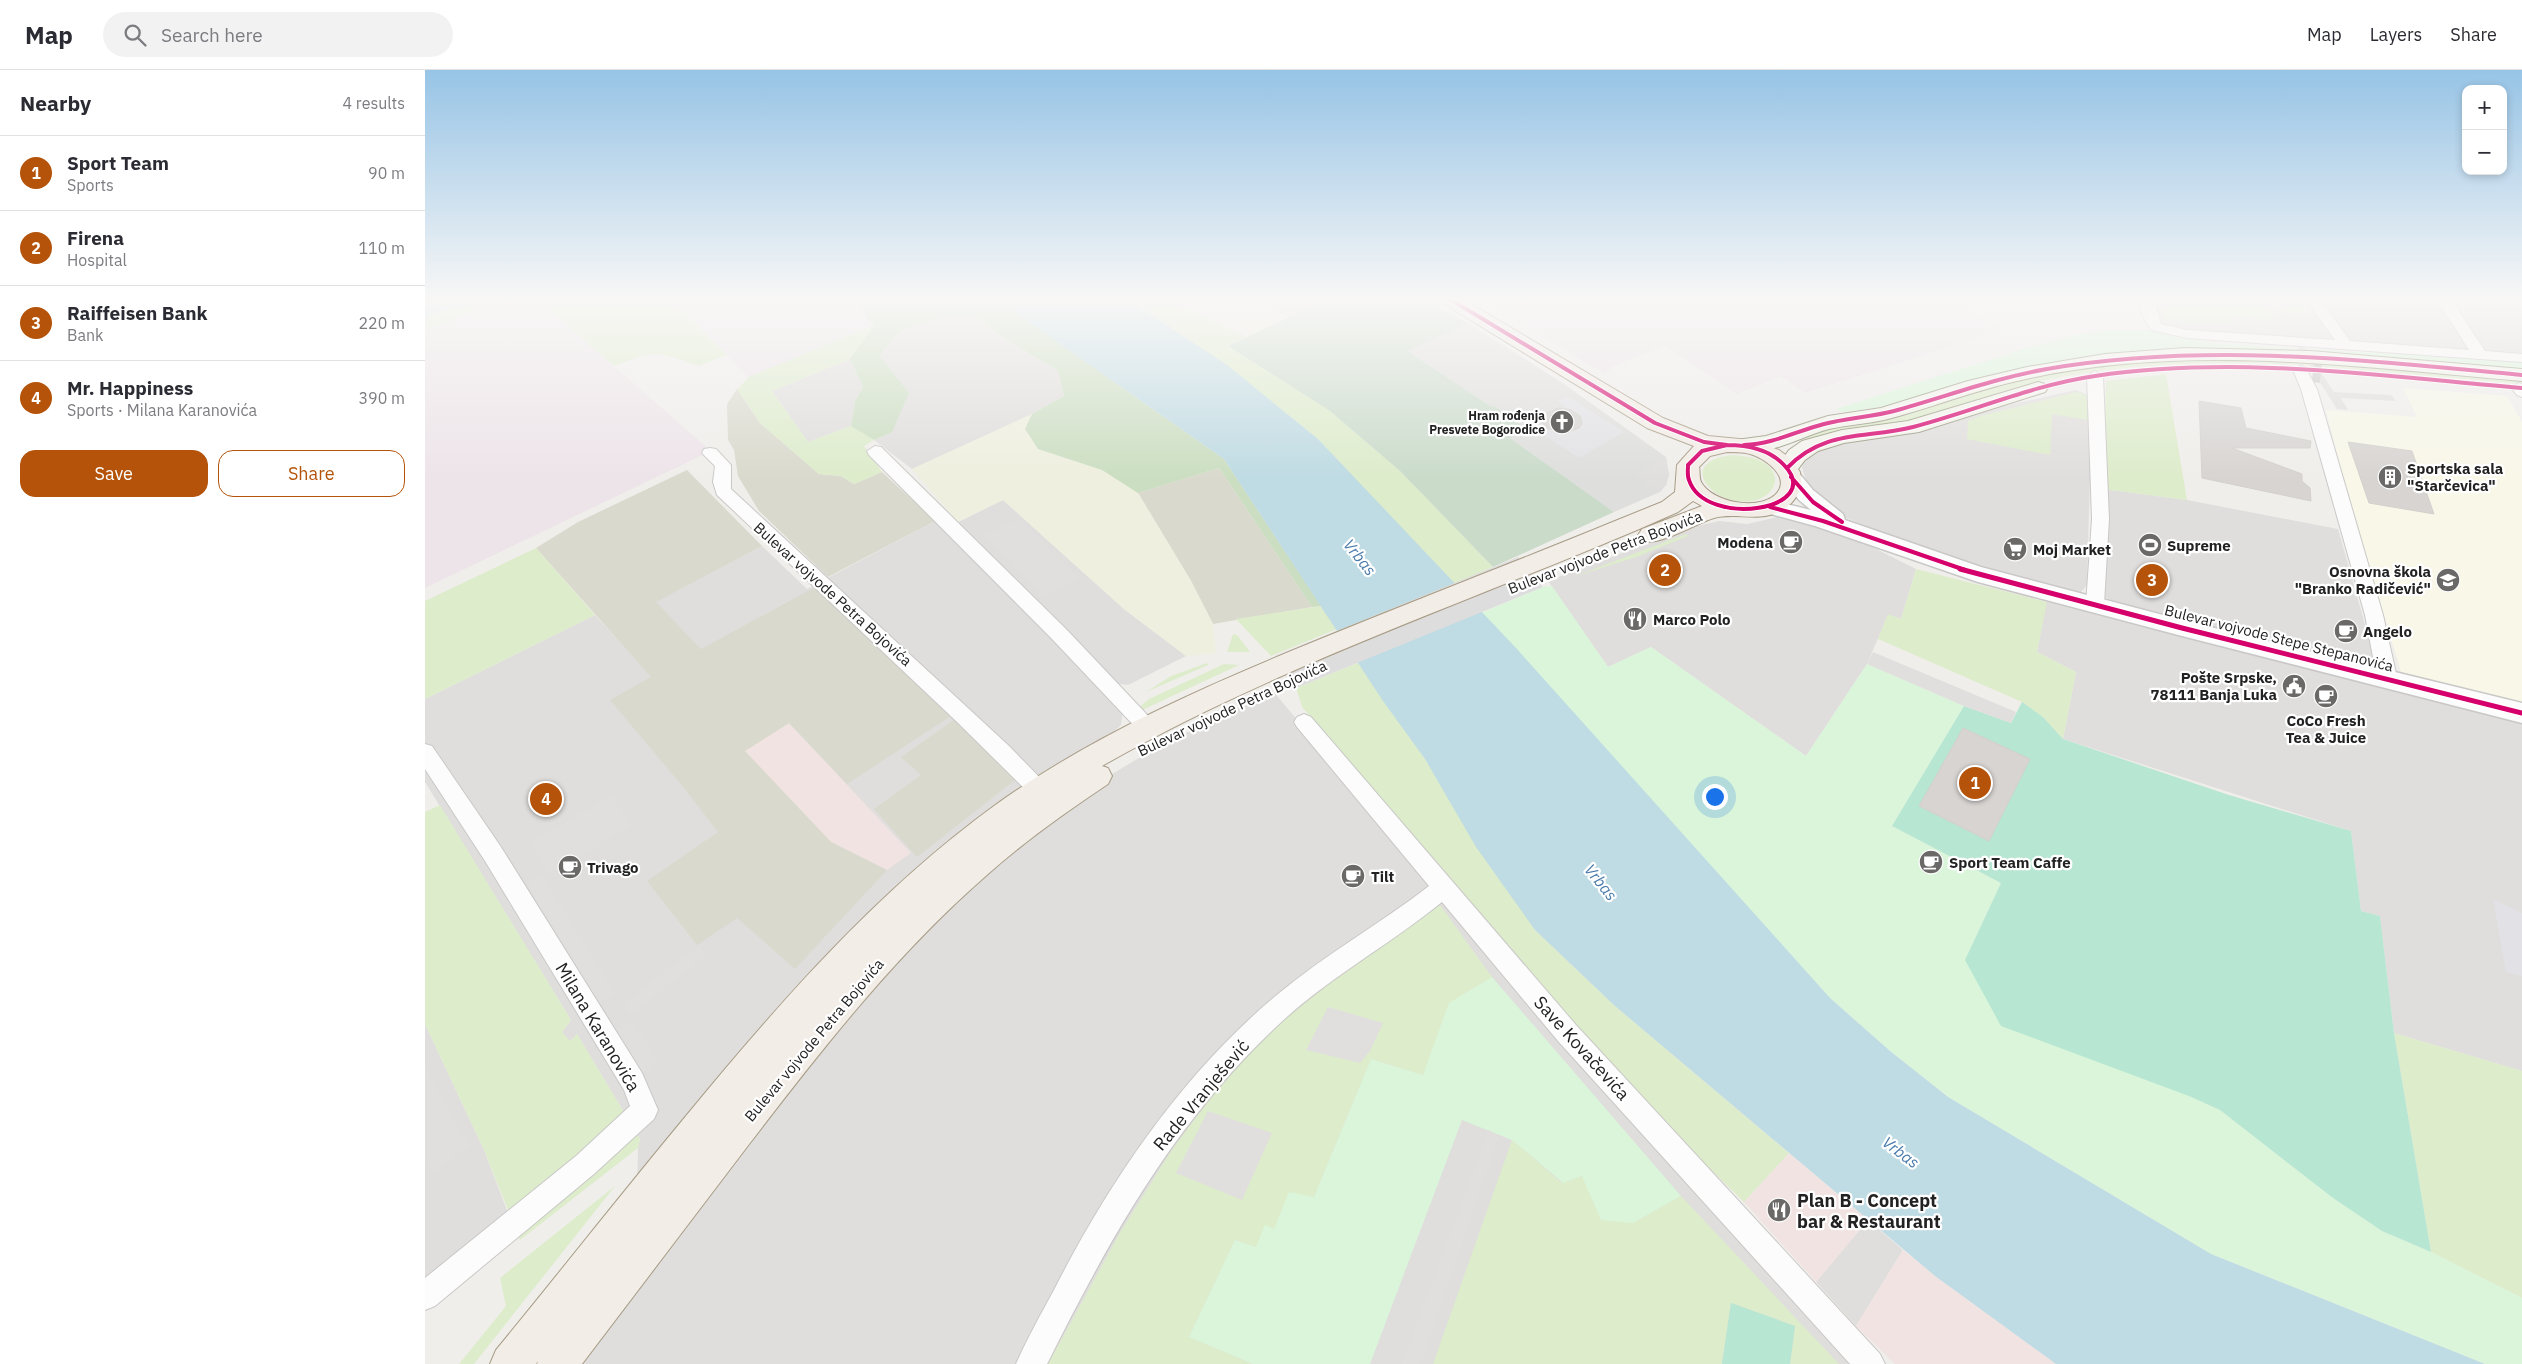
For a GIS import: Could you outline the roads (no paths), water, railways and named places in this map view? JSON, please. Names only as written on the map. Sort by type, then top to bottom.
[{"type":"main road","points":[[1548,358],[1655,423],[1697,440],[1761,446],[1822,424],[1881,415],[1987,382],[2079,363],[2127,358]]},
{"type":"main road","points":[[2290,358],[2521,386]]},
{"type":"main road","points":[[1789,473],[1797,455],[1810,446],[1842,437],[1911,427],[2005,397],[2095,376],[2306,359]]},
{"type":"main road","points":[[1655,423],[1679,446],[1688,473],[1702,497],[1726,508],[1753,510],[1769,507],[1788,495],[1792,483],[1789,473],[1769,453],[1735,445],[1702,451],[1688,473]]},
{"type":"main road","name":"Bulevar vojvode Petra Bojovića","points":[[510,1364],[736,1082],[823,980],[926,876],[1005,815],[1110,747],[1147,727],[1530,572],[1670,507],[1685,496],[1689,489],[1688,473]]},
{"type":"main road","name":"Bulevar vojvode Petra Bojovića","points":[[1530,572],[1695,516],[1726,508]]},
{"type":"main road","name":"Bulevar vojvode Petra Bojovića","points":[[557,1364],[685,1197],[809,1041],[849,993],[938,901],[1011,836],[1103,772],[1149,745],[1286,672]]},
{"type":"street","points":[[2306,359],[2309,389],[2374,615],[2387,678]]},
{"type":"street","points":[[2095,376],[2099,504],[2098,586],[2095,604]]},
{"type":"street","name":"Bulevar vojvode Petra Bojovića","points":[[875,452],[1074,649],[1147,727]]},
{"type":"street","name":"Bulevar vojvode Petra Bojovića","points":[[710,454],[723,464],[721,482],[723,491],[774,541],[962,712],[1040,791]]},
{"type":"street","name":"Bulevar vojvode Stepe Stepanovića","points":[[1789,473],[1813,502],[1836,519],[1859,532]]},
{"type":"street","name":"Bulevar vojvode Stepe Stepanovića","points":[[1769,507],[1796,512],[1859,532],[1952,567],[2522,713]]},
{"type":"street","name":"Save Kovačevića","points":[[1304,722],[1567,1033],[1870,1364]]},
{"type":"street","name":"Milana Karanovića","points":[[425,752],[499,863],[633,1082],[645,1110],[585,1165],[425,1296]]},
{"type":"street","name":"Rade Vranješević","points":[[1031,1364],[1110,1215],[1187,1106],[1267,1019],[1331,969],[1402,921],[1443,888]]},
{"type":"water","name":"Vrbas","points":[[1080,358],[1217,358],[1318,439],[1516,648],[1830,998],[1890,1051],[1948,1097],[2211,1254],[2485,1364],[2056,1364],[1935,1276],[1615,1006],[1535,930],[1476,847],[1425,759],[1383,701],[1224,459]]},
{"type":"tunnel","points":[[2313,371],[2321,372]]},
{"type":"place","name":"Hram rođenja Presvete Bogorodice","points":[[1562,422]]},
{"type":"place","name":"Sportska sala \"Starčevica\"","points":[[2390,477]]},
{"type":"place","name":"Modena","points":[[1791,542]]},
{"type":"place","name":"Supreme","points":[[2150,545]]},
{"type":"place","name":"Moj Market","points":[[2015,549]]},
{"type":"place","name":"Firena","points":[[1665,570]]},
{"type":"place","name":"Raiffeisen Bank","points":[[2152,580]]},
{"type":"place","name":"Osnovna škola \"Branko Radičević\"","points":[[2448,580]]},
{"type":"place","name":"Marco Polo","points":[[1635,619]]},
{"type":"place","name":"Angelo","points":[[2346,631]]},
{"type":"place","name":"Pošte Srpske, 78111 Banja Luka","points":[[2294,686]]},
{"type":"place","name":"CoCo Fresh Tea & Juice","points":[[2326,696]]},
{"type":"place","name":"Sport Team","points":[[1975,783]]},
{"type":"place","name":"Mr. Happiness","points":[[546,799]]},
{"type":"place","name":"Sport Team Caffe","points":[[1931,862]]},
{"type":"place","name":"Trivago","points":[[570,867]]},
{"type":"place","name":"Tilt","points":[[1353,876]]},
{"type":"place","name":"Plan B - Concept bar & Restaurant","points":[[1779,1210]]}]
